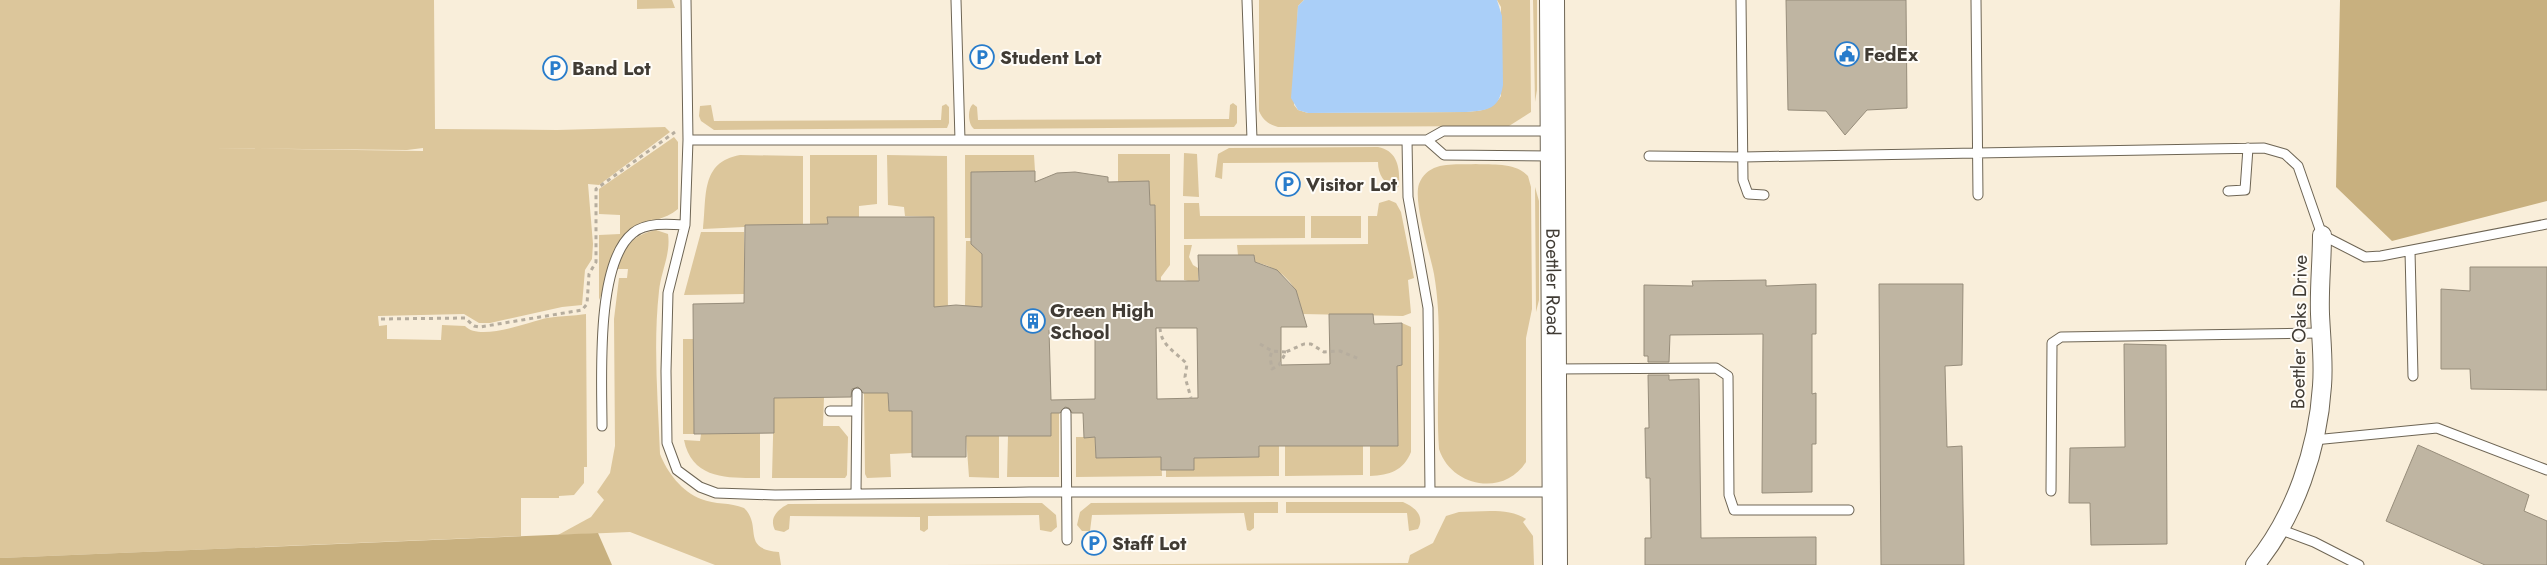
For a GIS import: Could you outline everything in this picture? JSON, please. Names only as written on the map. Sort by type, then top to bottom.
[{"type":"street","name":"Boettler Road","points":[[1552,0],[1555,565]]},
{"type":"street","name":"Boettler Oaks Drive","points":[[2255,565],[2279,529],[2297,493],[2314,440],[2322,387],[2322,234]]},
{"type":"lane","points":[[686,0],[688,140],[685,225],[668,293],[667,443],[677,470],[700,487],[716,493],[1554,492]]},
{"type":"lane","points":[[956,0],[960,140]]},
{"type":"lane","points":[[1246,0],[1252,139]]},
{"type":"lane","points":[[1741,0],[1743,180],[1748,194],[1764,195]]},
{"type":"lane","points":[[1976,0],[1978,195]]},
{"type":"lane","points":[[688,140],[1427,140],[1443,131],[1553,131]]},
{"type":"lane","points":[[1407,140],[1408,197],[1428,308],[1430,492]]},
{"type":"lane","points":[[1427,140],[1444,155],[1553,156]]},
{"type":"lane","points":[[2228,191],[2245,190],[2248,148]]},
{"type":"lane","points":[[1649,156],[1743,157],[2264,148],[2285,154],[2298,166],[2322,234],[2366,257],[2410,251],[2547,224]]},
{"type":"lane","points":[[602,426],[602,321],[619,250],[633,233],[649,226],[685,225]]},
{"type":"lane","points":[[2410,251],[2414,376]]},
{"type":"lane","points":[[2051,491],[2052,343],[2061,337],[2322,333]]},
{"type":"lane","points":[[1554,369],[1716,368],[1728,376],[1729,495],[1734,510],[1849,510]]},
{"type":"lane","points":[[856,393],[856,493]]},
{"type":"lane","points":[[830,411],[856,411]]},
{"type":"lane","points":[[1066,413],[1067,540]]},
{"type":"lane","points":[[2314,440],[2438,428],[2547,470]]},
{"type":"lane","points":[[2279,529],[2314,542],[2360,565]]},
{"type":"path","points":[[381,319],[465,318],[474,326],[499,326],[586,308],[589,274],[596,262],[596,189],[688,123]]},
{"type":"path","points":[[1160,328],[1162,339],[1167,346],[1187,364],[1186,377],[1191,398]]},
{"type":"path","points":[[1260,344],[1272,351],[1286,352],[1304,344],[1311,344],[1324,352],[1340,351],[1359,359]]},
{"type":"path","points":[[1272,351],[1270,358],[1272,369],[1279,365],[1286,352]]},
{"type":"shaded area","points":[[0,0],[434,0],[435,129],[557,130],[665,127],[670,132],[599,185],[588,184],[593,244],[592,259],[585,270],[582,305],[562,307],[490,323],[479,323],[464,314],[378,316],[379,326],[387,325],[387,339],[441,340],[442,325],[465,326],[481,332],[493,332],[547,318],[586,314],[587,467],[584,467],[584,483],[574,495],[559,496],[559,498],[521,498],[521,536],[0,558]],"holes":[[[212,148],[407,150],[423,148],[423,151]]]},
{"type":"shaded area","points":[[637,0],[672,0],[675,8],[637,9]]},
{"type":"shaded area","points":[[1259,0],[1304,0],[1298,6],[1294,105],[1298,110],[1308,113],[1466,112],[1490,107],[1501,96],[1501,7],[1497,0],[1530,0],[1531,112],[1509,126],[1274,126],[1264,119],[1259,111]]},
{"type":"shaded area","points":[[1533,0],[1537,0],[1537,90],[1535,102]]},
{"type":"shaded area","points":[[2340,0],[2547,0],[2547,201],[2392,241],[2336,187]]},
{"type":"shaded area","points":[[1233,103],[1237,106],[1237,123],[1234,127],[974,129],[970,124],[969,117],[973,104],[977,107],[978,120],[1229,119],[1230,105]]},
{"type":"shaded area","points":[[946,104],[949,107],[949,123],[947,128],[714,130],[701,121],[699,116],[700,106],[711,105],[714,121],[941,120],[942,106]]},
{"type":"shaded area","points":[[674,137],[678,142],[678,209],[667,216],[632,230],[624,236],[614,253],[599,300],[599,235],[620,234],[620,215],[599,214],[599,189]]},
{"type":"shaded area","points":[[1378,147],[1385,149],[1394,156],[1398,167],[1399,179],[1399,186],[1396,189],[1382,178],[1378,162],[1223,163],[1222,179],[1215,177],[1218,154],[1229,148]]},
{"type":"shaded area","points":[[1184,153],[1197,154],[1199,197],[1183,196]]},
{"type":"shaded area","points":[[1118,154],[1170,154],[1170,265],[1161,277],[1161,291],[1156,291],[1154,205],[1150,205],[1149,182],[1118,182]]},
{"type":"shaded area","points":[[740,155],[803,156],[803,224],[703,229],[706,193],[712,173],[718,165],[727,159]]},
{"type":"shaded area","points":[[810,155],[877,155],[877,204],[859,206],[859,217],[828,217],[828,224],[810,224]]},
{"type":"shaded area","points":[[887,155],[947,156],[948,315],[934,315],[934,217],[905,216],[904,207],[888,205]]},
{"type":"shaded area","points":[[965,155],[1034,155],[1035,171],[971,238],[965,238]]},
{"type":"shaded area","points":[[1443,165],[1504,165],[1517,168],[1528,176],[1531,187],[1532,309],[1526,338],[1526,462],[1516,473],[1505,480],[1492,483],[1479,483],[1466,479],[1455,472],[1445,462],[1439,449],[1437,296],[1418,203],[1419,184],[1423,176],[1429,171]]},
{"type":"shaded area","points":[[1535,187],[1539,201],[1539,300],[1536,312]]},
{"type":"shaded area","points":[[1389,200],[1396,203],[1401,212],[1414,278],[1408,280],[1411,313],[1403,316],[1302,314],[1297,294],[1288,279],[1281,273],[1255,262],[1254,255],[1238,255],[1237,245],[1368,244],[1368,216],[1377,216],[1379,203]]},
{"type":"shaded area","points":[[1184,203],[1199,203],[1200,216],[1305,216],[1305,238],[1184,239]]},
{"type":"shaded area","points":[[1311,216],[1361,216],[1361,238],[1311,238]]},
{"type":"shaded area","points":[[656,230],[668,234],[669,241],[659,291],[656,332],[660,454],[676,481],[694,496],[706,501],[744,508],[752,522],[756,542],[767,550],[779,552],[781,565],[715,565],[630,532],[558,535],[591,517],[604,500],[597,492],[610,473],[615,446],[614,319],[619,278],[627,278],[628,269],[617,269],[625,248],[630,243],[641,235]]},
{"type":"shaded area","points":[[701,232],[744,232],[744,294],[684,295]]},
{"type":"shaded area","points":[[966,241],[982,241],[977,250],[982,254],[982,314],[965,306]]},
{"type":"shaded area","points":[[1184,245],[1192,245],[1189,257],[1193,265],[1198,268],[1198,291],[1188,291],[1188,281],[1184,280]]},
{"type":"shaded area","points":[[1402,323],[1411,327],[1411,452],[1404,464],[1395,471],[1370,476],[1370,445],[1398,445],[1397,366],[1402,365]]},
{"type":"shaded area","points":[[683,339],[693,339],[694,434],[683,434]]},
{"type":"shaded area","points":[[864,393],[888,393],[889,411],[912,411],[912,453],[890,454],[891,477],[867,478],[865,474]]},
{"type":"shaded area","points":[[824,397],[823,426],[839,426],[848,437],[847,475],[845,478],[772,478],[774,398]]},
{"type":"shaded area","points":[[1051,413],[1059,413],[1059,477],[1007,477],[1008,436]]},
{"type":"shaded area","points":[[1260,424],[1279,424],[1279,476],[1166,477],[1166,470],[1194,470],[1194,458],[1259,457]]},
{"type":"shaded area","points":[[760,433],[760,478],[724,477],[703,470],[688,453],[684,440],[700,441],[701,434]]},
{"type":"shaded area","points":[[966,436],[999,436],[999,478],[969,477]]},
{"type":"shaded area","points":[[1076,437],[1095,437],[1096,458],[1161,457],[1162,476],[1076,477]]},
{"type":"shaded area","points":[[1285,446],[1363,446],[1363,475],[1285,476]]},
{"type":"shaded area","points":[[1278,502],[1278,513],[1254,513],[1254,528],[1250,531],[1247,530],[1244,513],[1092,515],[1090,531],[1082,531],[1077,525],[1080,512],[1091,503]]},
{"type":"shaded area","points":[[1286,502],[1403,502],[1418,512],[1420,524],[1418,529],[1409,531],[1407,513],[1286,513]]},
{"type":"shaded area","points":[[1042,503],[1056,515],[1057,527],[1051,532],[1040,530],[1039,515],[928,516],[928,529],[924,532],[920,530],[920,517],[790,516],[789,529],[784,532],[775,530],[773,526],[777,512],[788,504]]},
{"type":"shaded area","points":[[1459,512],[1502,512],[1519,515],[1526,519],[1523,522],[1533,536],[1534,565],[939,565],[1408,563],[1410,555],[1433,543],[1446,516]]},
{"type":"shaded area","points":[[598,533],[612,565],[0,565],[0,558]]},
{"type":"water","points":[[1304,0],[1497,0],[1502,16],[1503,85],[1499,99],[1495,104],[1486,109],[1466,112],[1308,113],[1298,110],[1291,98],[1298,6]]},
{"type":"building","name":"FedEx","points":[[1786,0],[1906,0],[1907,108],[1867,110],[1845,135],[1826,111],[1788,110]]},
{"type":"building","name":"Green High School","points":[[1035,171],[1035,182],[1057,173],[1075,172],[1108,177],[1108,182],[1149,181],[1150,205],[1155,205],[1156,281],[1199,281],[1198,255],[1254,255],[1255,262],[1277,270],[1296,290],[1307,327],[1281,327],[1281,365],[1330,364],[1329,314],[1373,314],[1374,324],[1402,323],[1402,365],[1397,366],[1398,446],[1259,446],[1259,457],[1194,458],[1194,470],[1161,470],[1161,457],[1096,458],[1095,437],[1084,438],[1083,413],[1072,413],[1069,408],[1065,407],[1060,413],[1051,413],[1051,436],[966,436],[966,457],[912,457],[912,411],[889,411],[888,393],[863,393],[858,387],[852,389],[851,397],[774,398],[774,433],[694,434],[693,304],[744,303],[745,225],[828,224],[827,217],[934,217],[934,307],[956,305],[982,307],[982,254],[971,244],[971,172]],"holes":[[[1156,328],[1197,328],[1198,398],[1157,399]],[[1049,330],[1095,330],[1095,399],[1051,400]]]},
{"type":"building","points":[[2470,267],[2547,267],[2547,390],[2471,389],[2470,369],[2441,369],[2441,289],[2470,291]]},
{"type":"building","points":[[1766,280],[1766,286],[1816,284],[1816,334],[1812,334],[1812,394],[1816,393],[1816,444],[1812,444],[1812,492],[1762,493],[1763,334],[1670,335],[1669,362],[1648,362],[1648,356],[1644,356],[1644,285],[1693,286],[1692,281]]},
{"type":"building","points":[[1879,284],[1963,284],[1962,365],[1945,366],[1947,447],[1962,446],[1964,565],[1881,565]]},
{"type":"building","points":[[2124,344],[2166,345],[2167,544],[2091,545],[2090,503],[2069,503],[2070,448],[2125,447]]},
{"type":"building","points":[[1648,375],[1669,375],[1669,380],[1699,379],[1701,538],[1816,537],[1816,565],[1645,565],[1645,538],[1651,538],[1650,478],[1646,478],[1645,428],[1649,428]]},
{"type":"building","points":[[2418,445],[2529,495],[2524,511],[2547,521],[2547,565],[2485,565],[2386,521]]},
{"type":"place","name":"FedEx","points":[[1847,54]]},
{"type":"place","name":"Student Lot","points":[[982,57]]},
{"type":"place","name":"Band Lot","points":[[555,68]]},
{"type":"place","name":"Visitor Lot","points":[[1288,184]]},
{"type":"place","name":"Green High School","points":[[1033,321]]},
{"type":"place","name":"Staff Lot","points":[[1094,543]]}]
